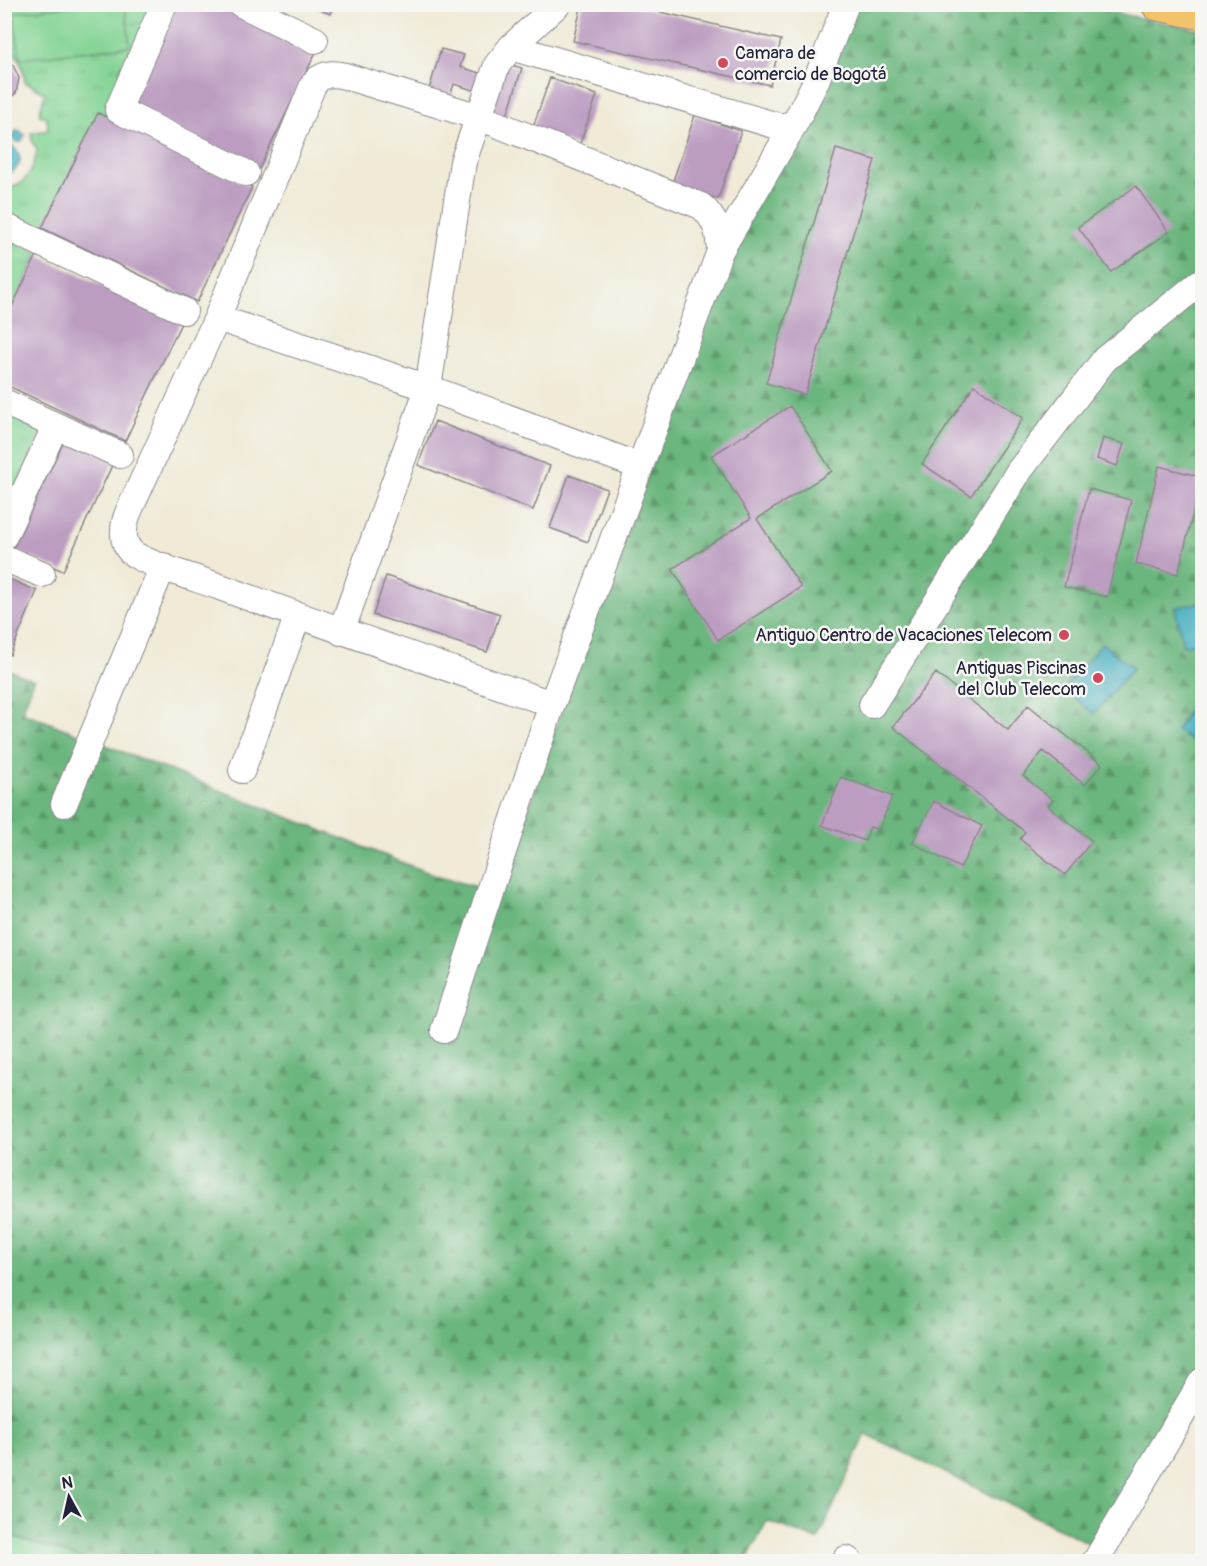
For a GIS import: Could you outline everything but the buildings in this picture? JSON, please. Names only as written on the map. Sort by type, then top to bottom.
[{"type":"main road","points":[[1158,4],[1203,14]]},
{"type":"street","points":[[164,4],[118,110],[246,173]]},
{"type":"street","points":[[241,4],[315,40]]},
{"type":"street","points":[[341,632],[428,388],[463,162],[478,117],[497,65],[511,47],[558,4]]},
{"type":"street","points":[[444,1030],[552,704],[720,251],[795,123],[816,81],[846,4]]},
{"type":"street","points":[[511,47],[765,123],[781,127],[795,123]]},
{"type":"street","points":[[552,704],[341,632],[139,557],[129,549],[125,541],[124,522],[217,318],[305,104],[320,77],[331,74],[345,76],[478,117],[700,207],[710,214],[715,222],[720,237],[720,251]]},
{"type":"street","points":[[4,226],[184,311]]},
{"type":"street","points":[[872,705],[1019,471],[1106,359],[1203,281]]},
{"type":"street","points":[[217,318],[428,388],[639,466]]},
{"type":"street","points":[[4,402],[120,455]]},
{"type":"street","points":[[4,537],[55,427]]},
{"type":"street","points":[[4,558],[42,574]]},
{"type":"street","points":[[64,804],[163,566]]},
{"type":"street","points":[[242,770],[298,615]]},
{"type":"street","points":[[1095,1562],[1200,1390]]},
{"type":"green space","points":[[31,4],[153,5],[114,120],[98,114],[40,233],[5,216],[5,188],[13,187],[24,180],[34,163],[37,149],[33,144],[31,133],[48,130],[47,117],[39,115],[45,93],[25,82],[19,60],[5,42],[4,8]]},
{"type":"green space","points":[[81,4],[125,5],[130,46],[20,59],[14,13]]},
{"type":"green space","points":[[854,5],[1077,5],[1202,30],[1202,1361],[1093,1545],[866,1434],[818,1540],[767,1521],[746,1561],[282,1562],[268,1557],[266,1562],[88,1562],[5,1534],[4,668],[34,680],[22,712],[439,877],[500,893],[565,700],[732,248]]},
{"type":"green space","points":[[5,237],[38,253],[5,323]]},
{"type":"green space","points":[[5,413],[42,431],[5,513]]},
{"type":"green space","points":[[5,1534],[88,1561],[5,1561]]},
{"type":"water","points":[[4,115],[7,121],[7,137],[13,136],[14,132],[19,130],[25,135],[21,142],[13,139],[7,140],[17,151],[20,163],[16,169],[5,174]]},
{"type":"water","points":[[1202,602],[1202,642],[1183,646],[1175,608]]},
{"type":"water","name":"Antiguas Piscinas del Club Telecom","points":[[1102,643],[1133,668],[1094,714],[1064,689]]},
{"type":"water","points":[[1202,688],[1202,748],[1176,731]]},
{"type":"place","name":"Camara de comercio de Bogotá","points":[[723,63]]},
{"type":"place","name":"Antiguo Centro de Vacaciones Telecom","points":[[1064,635]]},
{"type":"place","name":"Antiguas Piscinas del Club Telecom","points":[[1098,678]]}]
